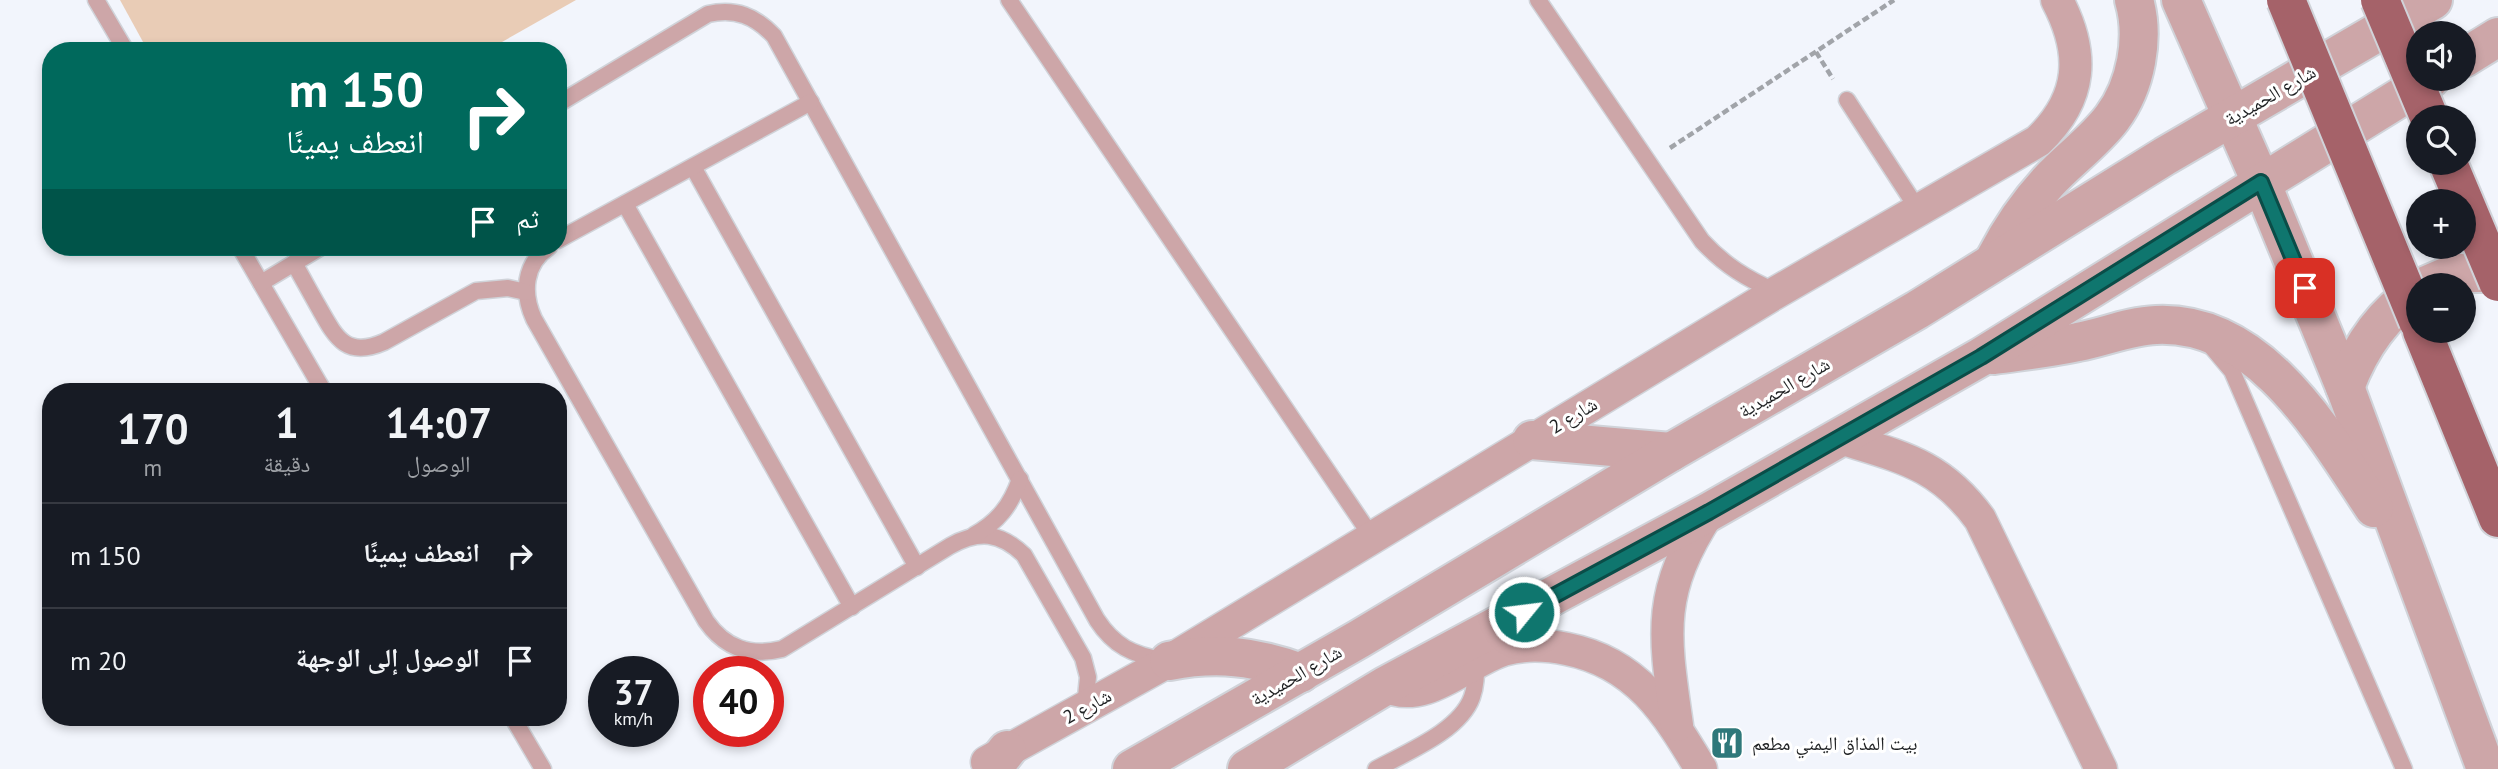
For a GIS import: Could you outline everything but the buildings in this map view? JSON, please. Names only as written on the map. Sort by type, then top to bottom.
[{"type":"main road","points":[[2286,0],[2406,292]]},
{"type":"main road","points":[[2380,0],[2424,105]]},
{"type":"main road","points":[[2453,175],[2498,282]]},
{"type":"main road","points":[[2427,343],[2498,518]]},
{"type":"street","name":"شارع 2","points":[[974,769],[1000,760],[1169,661],[1777,292],[2039,141],[2053,128],[2064,111],[2071,94],[2076,55],[2073,35],[2057,0]]},
{"type":"street","points":[[1992,262],[2027,206],[2113,117],[2127,92],[2139,35],[2134,0]]},
{"type":"street","points":[[2181,0],[2261,182],[2345,387],[2486,769]]},
{"type":"street","name":"شارع الحميدية","points":[[1132,769],[1301,673],[1671,452],[1917,310],[2231,117],[2433,0]]},
{"type":"street","points":[[2476,51],[2498,37]]},
{"type":"street","points":[[1247,769],[1385,686],[1709,512],[1981,357],[2410,91]]},
{"type":"street","points":[[2455,273],[2498,273]]},
{"type":"street","points":[[2345,387],[2368,338],[2386,316],[2406,300]]},
{"type":"street","points":[[1981,357],[2076,343],[2153,325],[2196,328],[2210,332],[2247,351],[2277,379],[2339,456],[2407,558]]},
{"type":"street","points":[[1840,438],[1918,463],[1953,486],[1967,502],[1980,519],[2101,769]]},
{"type":"street","points":[[1532,440],[1671,452]]},
{"type":"street","points":[[1678,730],[1667,654],[1669,602],[1677,569],[1691,539],[1709,512]]},
{"type":"street","points":[[1385,686],[1395,691],[1407,692],[1423,689],[1503,650],[1529,646],[1581,652],[1604,659],[1643,687],[1678,730],[1701,769]]},
{"type":"street","points":[[1169,661],[1195,656],[1248,657],[1301,673]]},
{"type":"lane","points":[[96,0],[121,42]]},
{"type":"lane","points":[[1009,0],[1372,537]]},
{"type":"lane","points":[[1538,0],[1702,241],[1716,257],[1743,276],[1777,292]]},
{"type":"lane","points":[[567,99],[708,14],[722,11],[749,16],[763,24],[774,36],[1106,633],[1130,652],[1169,661]]},
{"type":"lane","points":[[1847,100],[1919,211]]},
{"type":"lane","points":[[567,235],[811,102]]},
{"type":"lane","points":[[693,167],[917,567]]},
{"type":"lane","points":[[625,204],[852,607]]},
{"type":"lane","points":[[245,256],[319,383]]},
{"type":"lane","points":[[261,283],[306,256]]},
{"type":"lane","points":[[540,256],[527,277],[528,306],[534,319],[715,632],[738,649],[767,653],[782,649],[950,546],[974,536],[999,519],[1015,494],[1020,480]]},
{"type":"lane","points":[[294,263],[329,328],[346,345],[359,348],[384,342],[476,291],[508,288],[526,292]]},
{"type":"lane","points":[[2196,328],[2232,372],[2403,769]]},
{"type":"lane","points":[[974,536],[1000,538],[1024,555],[1083,658],[1088,677],[1085,708]]},
{"type":"lane","points":[[1376,769],[1453,724],[1466,710],[1472,696],[1476,682],[1476,664]]},
{"type":"lane","points":[[518,726],[543,769]]},
{"type":"path","points":[[1649,163],[1894,0]]},
{"type":"place","name":"بيت المذاق اليمني مطعم","points":[[1727,743]]},
{"type":"route","points":[[1524,612],[1709,512],[1981,357],[2261,182],[2305,288]]}]
